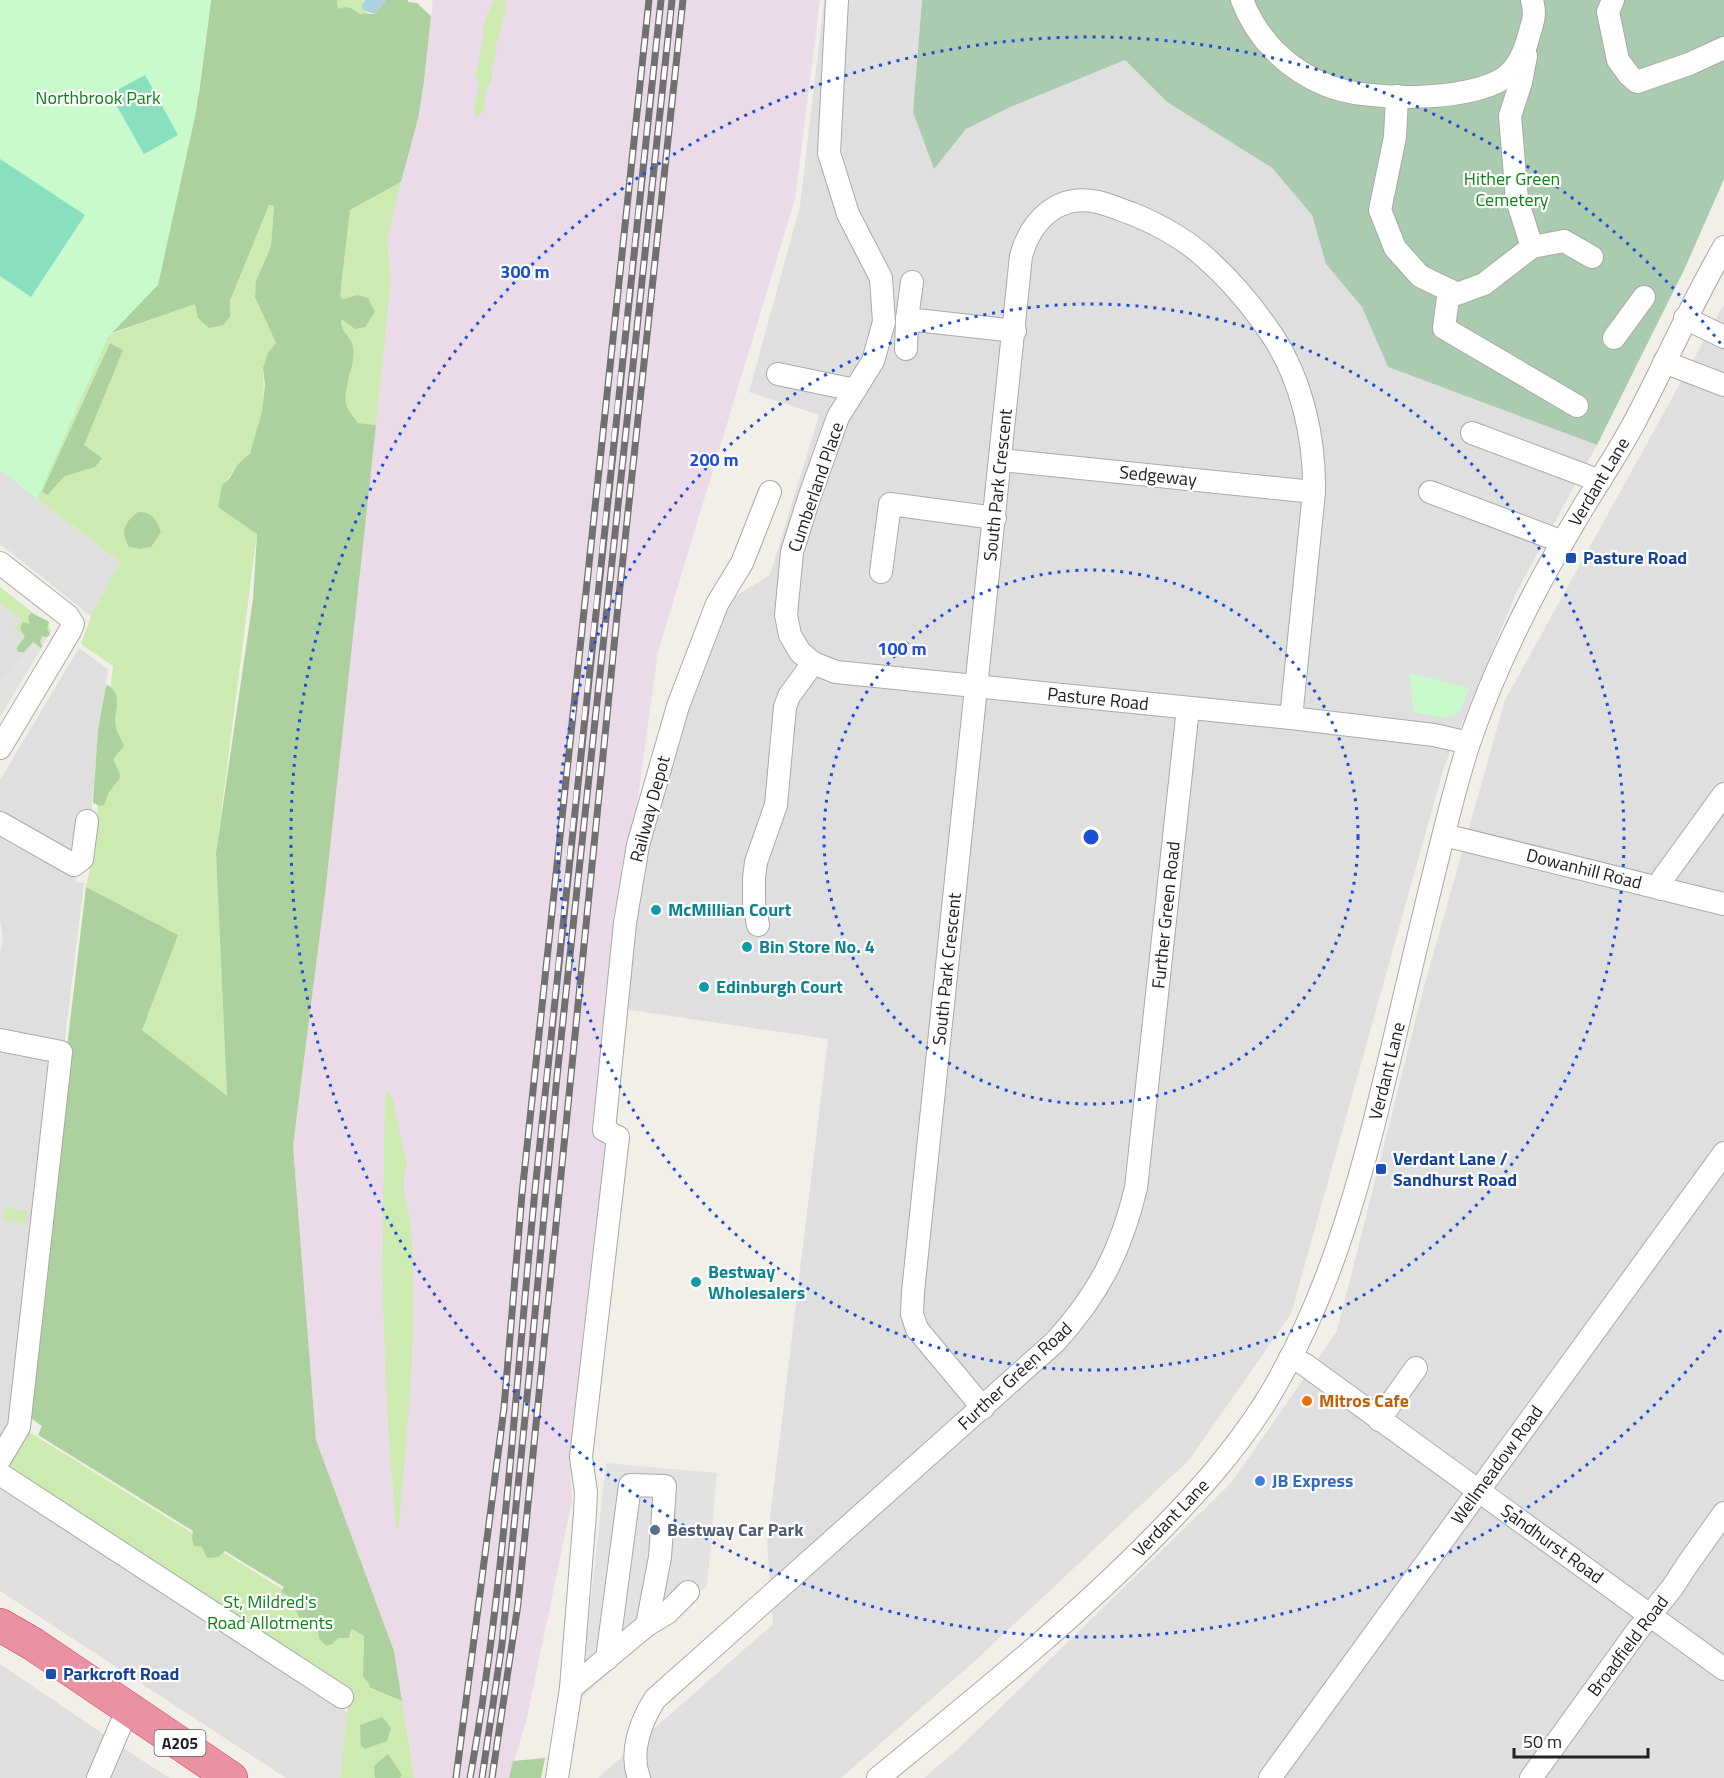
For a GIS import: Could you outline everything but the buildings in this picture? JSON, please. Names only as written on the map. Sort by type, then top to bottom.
[{"type":"highway","name":"A205","points":[[0,1625],[33,1644],[231,1778]]},
{"type":"street","name":"Cumberland Place","points":[[837,0],[829,153],[848,214],[881,278],[884,322],[873,361],[838,417],[792,552],[786,615],[790,635],[800,652],[813,663],[836,672],[976,687]]},
{"type":"street","points":[[1242,0],[1249,18],[1276,54],[1303,73],[1325,85],[1346,92],[1397,96],[1447,95],[1490,85],[1505,77],[1518,65],[1524,52],[1535,13],[1532,0]]},
{"type":"street","points":[[1612,0],[1608,12],[1618,60],[1636,82],[1689,64],[1724,48]]},
{"type":"street","points":[[1524,52],[1527,58],[1510,116],[1517,200],[1532,247]]},
{"type":"street","points":[[1397,96],[1395,137],[1380,210],[1395,248],[1420,276],[1457,294],[1484,284],[1532,247],[1564,241],[1592,257]]},
{"type":"street","name":"South Park Crescent","points":[[983,1408],[917,1329],[912,1314],[913,1292],[1022,256],[1025,242],[1031,231],[1049,212],[1073,201],[1098,202],[1162,227],[1181,238],[1214,266],[1239,293],[1272,335],[1288,364],[1299,392],[1313,458],[1314,492],[1291,718]]},
{"type":"street","name":"Verdant Lane","points":[[878,1778],[1094,1596],[1158,1533],[1216,1470],[1266,1402],[1290,1358],[1322,1288],[1350,1211],[1444,835],[1469,743],[1483,705],[1503,659],[1563,542],[1633,424],[1685,318],[1717,277],[1724,247]]},
{"type":"street","points":[[906,349],[912,282]]},
{"type":"street","points":[[1449,290],[1444,328],[1578,406]]},
{"type":"street","points":[[1614,339],[1644,297]]},
{"type":"street","points":[[1685,318],[1724,337]]},
{"type":"street","points":[[907,319],[1015,331]]},
{"type":"street","points":[[1664,362],[1724,386]]},
{"type":"street","points":[[778,374],[855,390]]},
{"type":"street","points":[[1472,433],[1600,480]]},
{"type":"street","name":"Sedgeway","points":[[1001,460],[1314,492]]},
{"type":"street","name":"Railway Depot","points":[[571,1688],[586,1492],[581,1457],[618,1137],[604,1130],[625,923],[638,845],[678,706],[717,604],[742,564],[770,492]]},
{"type":"street","points":[[1430,492],[1563,542]]},
{"type":"street","points":[[880,572],[890,504],[995,518]]},
{"type":"street","points":[[0,563],[68,616],[73,624],[0,747]]},
{"type":"street","points":[[758,925],[754,903],[754,878],[756,862],[776,806],[785,707],[789,696],[813,663]]},
{"type":"street","name":"Pasture Road","points":[[976,687],[1291,718],[1434,735],[1469,743]]},
{"type":"street","name":"Further Green Road","points":[[636,1777],[635,1760],[641,1727],[655,1699],[1056,1342],[1091,1300],[1106,1274],[1129,1219],[1136,1188],[1188,708]]},
{"type":"street","points":[[1661,889],[1663,878],[1724,794]]},
{"type":"street","points":[[0,823],[74,865],[82,859],[87,821]]},
{"type":"street","name":"Dowanhill Road","points":[[1444,835],[1724,904]]},
{"type":"street","points":[[0,1040],[61,1052],[19,1427],[0,1459]]},
{"type":"street","name":"Wellmeadow Road","points":[[1270,1778],[1724,1153]]},
{"type":"street","name":"Sandhurst Road","points":[[1290,1358],[1304,1364],[1724,1669]]},
{"type":"street","points":[[1379,1420],[1416,1368]]},
{"type":"street","points":[[0,1474],[342,1697]]},
{"type":"street","points":[[608,1659],[630,1485],[665,1486],[660,1557],[647,1625]]},
{"type":"street","name":"Broadfield Road","points":[[1531,1778],[1649,1614],[1672,1588],[1724,1513]]},
{"type":"street","points":[[557,1778],[571,1688],[647,1625],[667,1613],[688,1592]]},
{"type":"street","points":[[98,1778],[128,1708]]},
{"type":"shaded area","points":[[433,0],[820,0],[795,199],[658,652],[609,1008],[607,1139],[570,1457],[572,1501],[526,1722],[509,1778],[414,1778],[394,1651],[316,1440],[293,1146],[325,895],[391,281],[386,239],[418,119]]},
{"type":"shaded area","points":[[824,0],[922,0],[913,112],[934,168],[966,129],[1008,108],[1125,60],[1167,102],[1272,168],[1312,215],[1326,264],[1362,307],[1388,367],[1597,445],[1517,591],[1444,767],[1291,1314],[1189,1460],[976,1660],[841,1778],[598,1778],[773,1624],[767,1543],[828,1039],[623,1009],[643,856],[711,626],[734,597],[770,575],[819,415],[749,392],[800,206]]},
{"type":"shaded area","points":[[1724,304],[1724,1778],[924,1778],[959,1748],[1231,1483],[1337,1331],[1424,987],[1505,700]]},
{"type":"shaded area","points":[[0,470],[120,562],[91,616],[0,544]]},
{"type":"shaded area","points":[[0,587],[51,631],[0,717]]},
{"type":"shaded area","points":[[33,642],[41,648],[3,711],[0,709],[0,684]]},
{"type":"shaded area","points":[[79,648],[108,669],[97,747],[91,817],[74,858],[0,817],[0,780]]},
{"type":"shaded area","points":[[0,828],[76,871],[75,882],[84,883],[64,1046],[0,1036],[0,954],[3,938],[0,920]]},
{"type":"shaded area","points":[[0,1044],[55,1055],[17,1422],[0,1450]]},
{"type":"shaded area","name":"Bestway Car Park","points":[[606,1463],[717,1473],[707,1586],[580,1699]]},
{"type":"shaded area","points":[[0,1478],[348,1713],[340,1778],[286,1778],[0,1591]]},
{"type":"shaded area","points":[[0,1664],[149,1765],[170,1778],[0,1778]]},
{"type":"green space","name":"Northbrook Park","points":[[0,0],[211,0],[196,112],[158,285],[108,337],[37,499],[0,470]]},
{"type":"green space","points":[[211,0],[337,0],[338,9],[347,7],[359,14],[375,14],[386,0],[408,0],[408,2],[417,3],[431,16],[418,119],[401,182],[350,210],[340,297],[343,299],[357,295],[368,298],[375,312],[365,327],[355,329],[343,320],[341,321],[352,343],[354,353],[346,389],[346,403],[358,423],[376,425],[325,895],[293,1146],[316,1440],[394,1651],[402,1701],[370,1688],[363,1677],[364,1636],[352,1629],[349,1638],[338,1638],[326,1646],[319,1638],[318,1631],[308,1628],[296,1610],[288,1607],[290,1597],[281,1592],[284,1587],[225,1551],[218,1557],[207,1558],[202,1547],[194,1546],[193,1531],[38,1435],[42,1426],[26,1415],[86,887],[178,935],[142,1030],[227,1096],[216,853],[253,599],[257,534],[218,507],[222,485],[229,479],[237,465],[250,453],[262,412],[265,385],[263,368],[268,353],[276,343],[255,297],[256,281],[271,246],[274,206],[269,205],[230,301],[230,317],[223,325],[209,328],[198,318],[195,304],[112,333],[109,330],[199,93]]},
{"type":"green space","points":[[337,0],[364,0],[361,6],[370,14],[359,15],[338,9]]},
{"type":"green space","name":"Hither Green Cemetery","points":[[922,0],[1724,0],[1724,179],[1685,268],[1597,445],[1388,367],[1362,307],[1326,264],[1312,215],[1272,168],[1167,102],[1125,60],[1008,108],[966,129],[934,169],[913,112]]},
{"type":"green space","points":[[507,1],[495,47],[497,56],[492,67],[492,78],[483,111],[478,117],[475,116],[474,107],[480,82],[475,72],[484,39],[484,25],[492,2]]},
{"type":"green space","points":[[145,75],[178,135],[144,154],[110,94]]},
{"type":"green space","points":[[0,159],[85,215],[31,297],[0,276]]},
{"type":"green space","points":[[401,182],[387,239],[391,281],[376,425],[358,423],[346,403],[346,389],[354,353],[352,343],[341,321],[344,320],[357,295],[343,299],[340,297],[350,210]]},
{"type":"green space","points":[[269,205],[274,206],[271,246],[262,265],[255,297],[276,343],[264,366],[263,409],[254,444],[248,455],[236,466],[222,485],[257,533],[216,853],[227,1097],[141,1030],[177,935],[86,887],[92,861],[113,666],[81,644],[91,616],[120,562],[0,470],[0,376],[195,303],[230,317],[230,301]]},
{"type":"green space","points":[[110,343],[123,350],[84,445],[102,458],[95,467],[65,476],[47,495],[42,492]]},
{"type":"green space","points":[[138,512],[150,515],[156,520],[161,532],[151,547],[140,549],[129,547],[126,541],[125,528],[129,520]]},
{"type":"green space","points":[[0,587],[49,625],[51,631],[48,636],[44,634],[40,642],[43,645],[41,648],[33,642],[23,655],[16,649],[25,637],[14,629],[21,619],[0,603]]},
{"type":"green space","points":[[31,613],[48,621],[47,629],[50,634],[47,637],[42,636],[41,649],[31,644],[24,652],[18,652],[17,647],[25,637],[21,626],[23,622],[30,624],[28,617]]},
{"type":"green space","points":[[1410,673],[1469,688],[1460,711],[1456,715],[1445,717],[1413,712]]},
{"type":"green space","points":[[108,685],[116,694],[115,721],[117,732],[124,746],[113,759],[120,778],[109,792],[104,805],[100,806],[93,803],[98,730]]},
{"type":"green space","points":[[385,1091],[391,1095],[394,1104],[407,1165],[404,1190],[410,1219],[413,1264],[411,1385],[399,1525],[396,1529],[387,1412],[382,1274]]},
{"type":"green space","points":[[5,1207],[27,1211],[25,1224],[3,1219]]},
{"type":"green space","name":"St, Mildred's Road Allotments","points":[[23,1428],[321,1613],[338,1638],[351,1636],[352,1629],[364,1636],[363,1677],[370,1689],[402,1701],[414,1778],[340,1778],[350,1689],[4,1468]]},
{"type":"green space","points":[[382,1717],[391,1728],[387,1741],[365,1749],[361,1746],[360,1725]]},
{"type":"green space","points":[[388,1754],[402,1775],[400,1778],[375,1778],[374,1766]]},
{"type":"green space","points":[[545,1758],[541,1778],[509,1778],[513,1761]]},
{"type":"water","points":[[365,0],[386,0],[375,14],[363,10],[361,6]]},
{"type":"railway","points":[[456,1778],[504,1408],[522,1194],[649,0]]},
{"type":"railway","points":[[470,1778],[493,1627],[537,1171],[661,0]]},
{"type":"railway","points":[[482,1778],[502,1644],[556,1086],[672,0]]},
{"type":"railway","points":[[492,1778],[518,1604],[619,596],[683,0]]},
{"type":"place","name":"Pasture Road","points":[[1571,558]]},
{"type":"place","name":"McMillian Court","points":[[656,910]]},
{"type":"place","name":"Bin Store No. 4","points":[[747,947]]},
{"type":"place","name":"Edinburgh Court","points":[[704,987]]},
{"type":"place","name":"Verdant Lane / Sandhurst Road","points":[[1381,1169]]},
{"type":"place","name":"Bestway Wholesalers","points":[[696,1282]]},
{"type":"place","name":"Mitros Cafe","points":[[1307,1401]]},
{"type":"place","name":"JB Express","points":[[1260,1481]]},
{"type":"place","name":"Bestway Car Park","points":[[655,1530]]},
{"type":"place","name":"Parkcroft Road","points":[[51,1674]]}]
